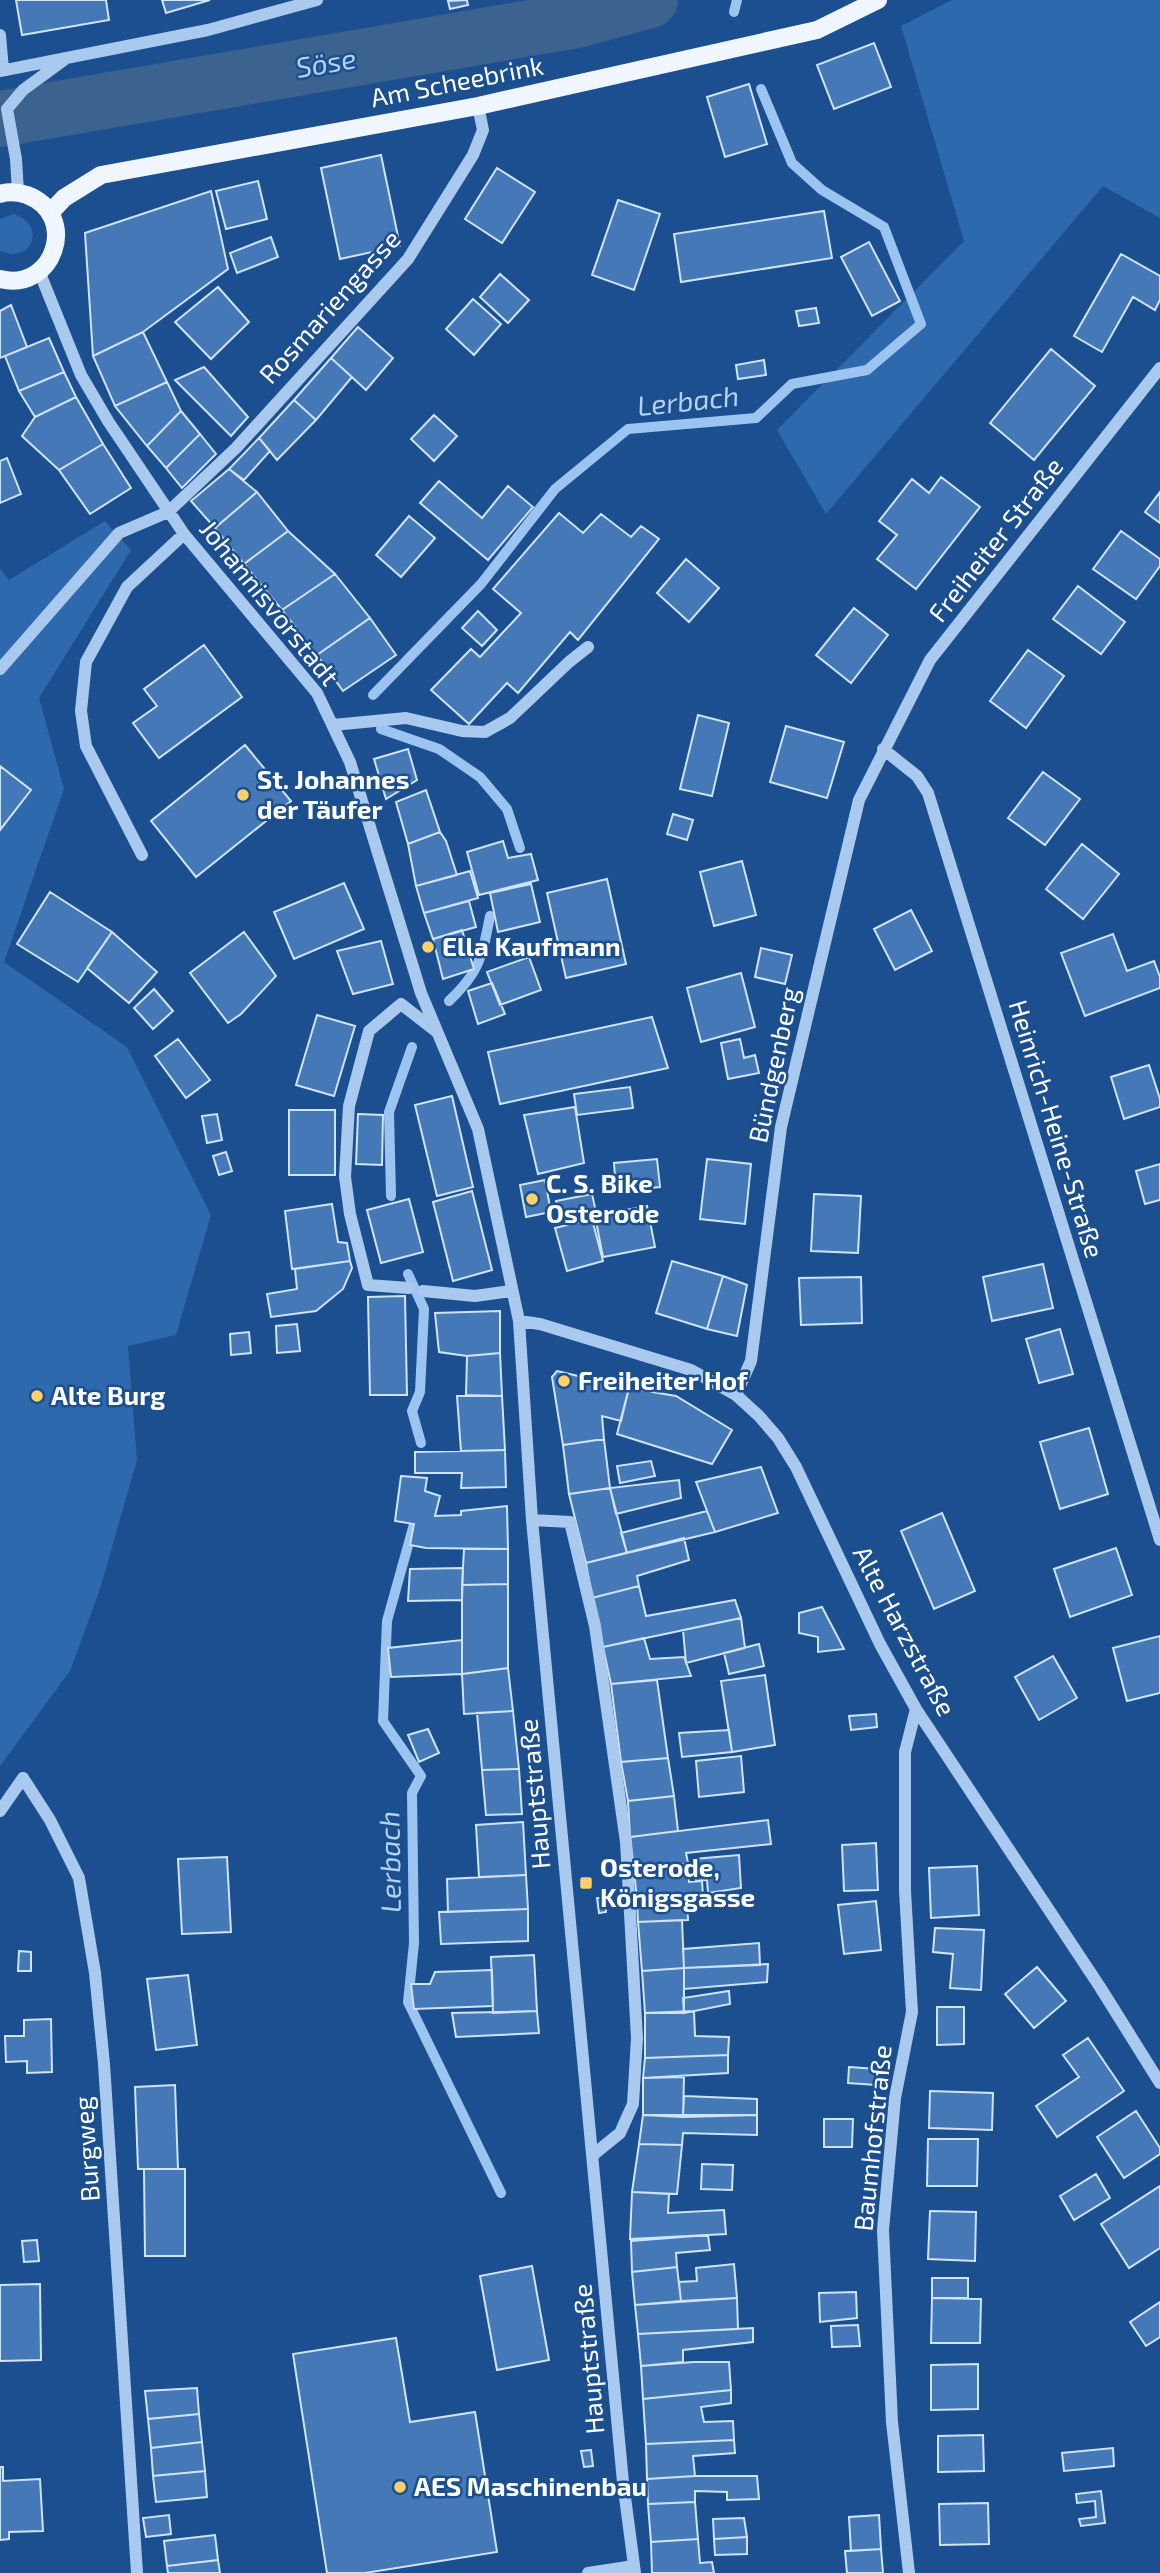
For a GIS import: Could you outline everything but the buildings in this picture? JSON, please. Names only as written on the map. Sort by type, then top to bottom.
[{"type":"main road","name":"Am Scheebrink","points":[[50,213],[64,198],[101,175],[478,106],[817,30],[878,0]]},
{"type":"main road","points":[[0,194],[18,192],[37,199],[50,213],[55,225],[54,250],[40,271],[25,279],[0,279]]},
{"type":"street","points":[[0,36],[2,70],[208,30],[317,0]]},
{"type":"street","points":[[18,192],[16,159],[4,106],[68,57]]},
{"type":"street","name":"Rosmariengasse","points":[[168,512],[236,448],[408,260],[473,155],[483,130],[478,106]]},
{"type":"street","name":"Johannisvorstadt","points":[[40,271],[81,375],[108,421],[184,534],[317,693],[350,762],[421,993],[437,1028]]},
{"type":"street","name":"Freiheiter Straße","points":[[883,749],[930,660],[1160,368]]},
{"type":"street","points":[[0,669],[119,533],[168,512]]},
{"type":"street","points":[[142,855],[86,746],[81,711],[86,662],[127,587],[184,534]]},
{"type":"street","points":[[332,725],[406,718],[462,731],[485,732],[509,718],[588,647]]},
{"type":"street","name":"Bündgenberg","points":[[736,1395],[751,1361],[781,1127],[859,800],[883,749]]},
{"type":"street","name":"Heinrich-Heine-Straße","points":[[883,749],[918,776],[928,793],[1160,1540]]},
{"type":"street","points":[[409,1289],[368,1285],[350,1214],[345,1177],[349,1106],[369,1031],[401,1004],[437,1028]]},
{"type":"street","name":"Hauptstraße","points":[[437,1028],[478,1129],[519,1321],[532,1520],[623,2482],[635,2569]]},
{"type":"street","points":[[423,1291],[475,1296],[511,1291]]},
{"type":"street","name":"Alte Harzstraße","points":[[519,1321],[540,1324],[691,1370],[736,1395],[778,1438],[796,1467],[880,1644],[916,1709],[1100,1987],[1160,2083]]},
{"type":"street","points":[[532,1520],[570,1522],[595,1626],[626,1842],[637,2038],[633,2104],[620,2133],[593,2155]]},
{"type":"street","name":"Baumhofstraße","points":[[909,2573],[892,2422],[883,2230],[895,2098],[912,2012],[905,1891],[905,1752],[916,1709]]},
{"type":"street","name":"Burgweg","points":[[0,1811],[23,1778],[50,1820],[79,1878],[95,1973],[104,2064],[137,2573]]},
{"type":"street","points":[[588,2573],[635,2569]]},
{"type":"shaded area","points":[[952,0],[1160,0],[1160,218],[1103,186],[826,514],[777,430],[964,241],[901,26]]},
{"type":"shaded area","points":[[14,214],[31,227],[33,235],[27,249],[11,254],[0,251],[0,219]]},
{"type":"shaded area","points":[[105,521],[131,550],[39,698],[64,789],[4,962],[127,1047],[211,1215],[176,1335],[128,1346],[137,1460],[100,1589],[70,1671],[0,1766],[0,569],[9,580]]},
{"type":"waterway","name":"Söse","points":[[0,119],[577,20],[650,0]]},
{"type":"waterway","name":"Lerbach","points":[[734,12],[737,0]]},
{"type":"waterway","name":"Lerbach","points":[[373,695],[481,584],[555,489],[628,429],[756,418],[792,384],[867,370],[921,324],[884,227],[822,190],[792,163],[761,89]]},
{"type":"waterway","name":"Lerbach","points":[[381,729],[439,749],[480,777],[507,809],[520,848]]},
{"type":"waterway","name":"Lerbach","points":[[449,1001],[467,981],[478,963],[490,916]]},
{"type":"waterway","name":"Lerbach","points":[[391,1196],[389,1112],[412,1047]]},
{"type":"waterway","name":"Lerbach","points":[[408,1274],[424,1309],[420,1392],[412,1411],[421,1443]]},
{"type":"waterway","name":"Lerbach","points":[[416,1517],[387,1621],[383,1721],[421,1776],[412,1793],[414,1943],[408,2002],[501,2193]]},
{"type":"place","name":"St. Johannes der Täufer","points":[[243,795]]},
{"type":"place","name":"Ella Kaufmann","points":[[428,947]]},
{"type":"place","name":"C. S. Bike Osterode","points":[[532,1199]]},
{"type":"place","name":"Freiheiter Hof","points":[[564,1381]]},
{"type":"place","name":"Alte Burg","points":[[37,1396]]},
{"type":"place","name":"Osterode, Königsgasse","points":[[586,1883]]},
{"type":"place","name":"AES Maschinenbau","points":[[400,2487]]}]
